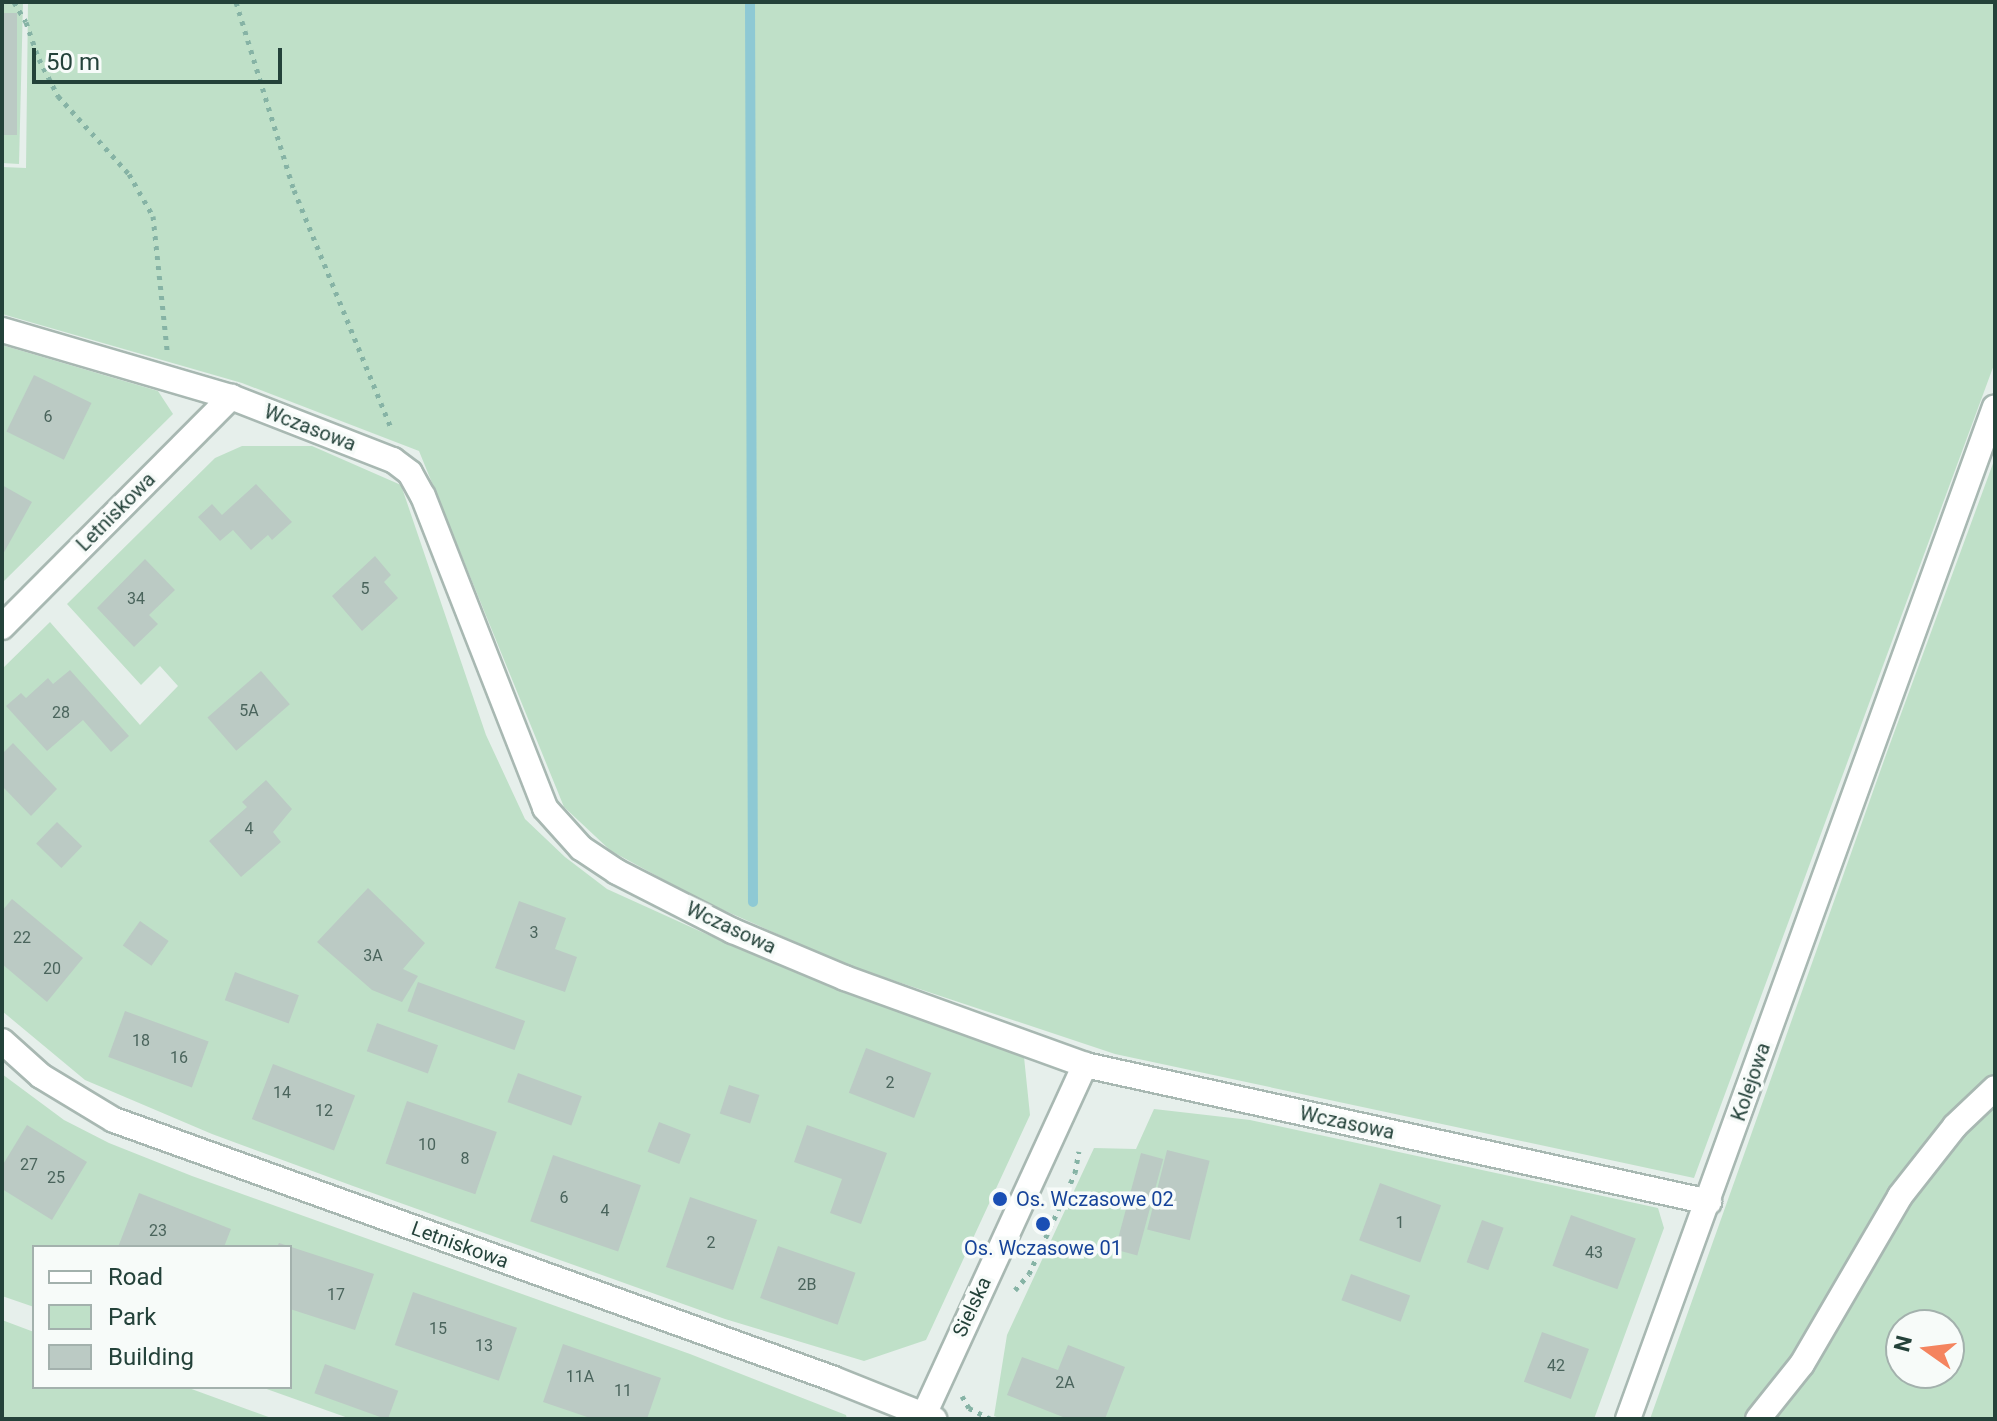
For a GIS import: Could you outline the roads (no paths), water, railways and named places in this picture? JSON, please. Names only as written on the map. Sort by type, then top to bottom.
[{"type":"street","name":"Wczasowa","points":[[2,330],[231,397],[393,460],[410,473],[423,496],[531,780],[545,808],[581,848],[617,872],[733,931],[845,978],[1085,1065],[1709,1202]]},
{"type":"street","name":"Letniskowa","points":[[2,627],[231,397]]},
{"type":"street","name":"Kolejowa","points":[[1628,1419],[1995,407]]},
{"type":"street","name":"Letniskowa","points":[[2,1041],[41,1076],[114,1120],[834,1379],[927,1418]]},
{"type":"street","name":"Sielska","points":[[927,1418],[1085,1065]]},
{"type":"street","points":[[1758,1419],[1802,1364],[1900,1196],[1955,1126],[1995,1088]]},
{"type":"waterway","points":[[750,2],[753,902]]},
{"type":"place","name":"Os. Wczasowe 02","points":[[1000,1199]]},
{"type":"place","name":"Os. Wczasowe 01","points":[[1043,1224]]}]
